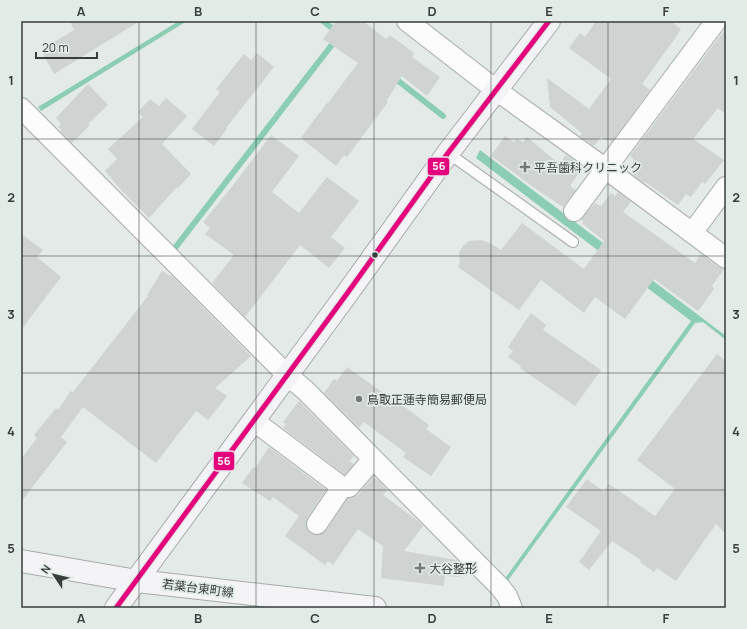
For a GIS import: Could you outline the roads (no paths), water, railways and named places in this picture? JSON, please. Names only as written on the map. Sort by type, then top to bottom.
[{"type":"main road","points":[[116,608],[254,421],[448,153],[549,21]]},
{"type":"main road","name":"若葉台東町線","points":[[21,561],[137,581],[375,608]]},
{"type":"street","points":[[406,21],[496,90],[726,258]]},
{"type":"street","points":[[574,212],[716,21]]},
{"type":"street","points":[[21,108],[500,587],[507,596],[512,608]]},
{"type":"street","points":[[692,232],[726,187]]},
{"type":"street","points":[[254,421],[342,488],[349,487],[373,459]]},
{"type":"street","points":[[317,524],[342,488]]},
{"type":"lane","points":[[448,153],[573,242]]},
{"type":"waterway","points":[[323,21],[337,32]]},
{"type":"waterway","points":[[175,248],[334,42]]},
{"type":"waterway","points":[[392,76],[443,116]]},
{"type":"place","name":"平吾歯科クリニック","points":[[525,167]]},
{"type":"place","name":"鳥取正蓮寺簡易郵便局","points":[[359,399]]},
{"type":"place","name":"大谷整形","points":[[420,568]]}]
